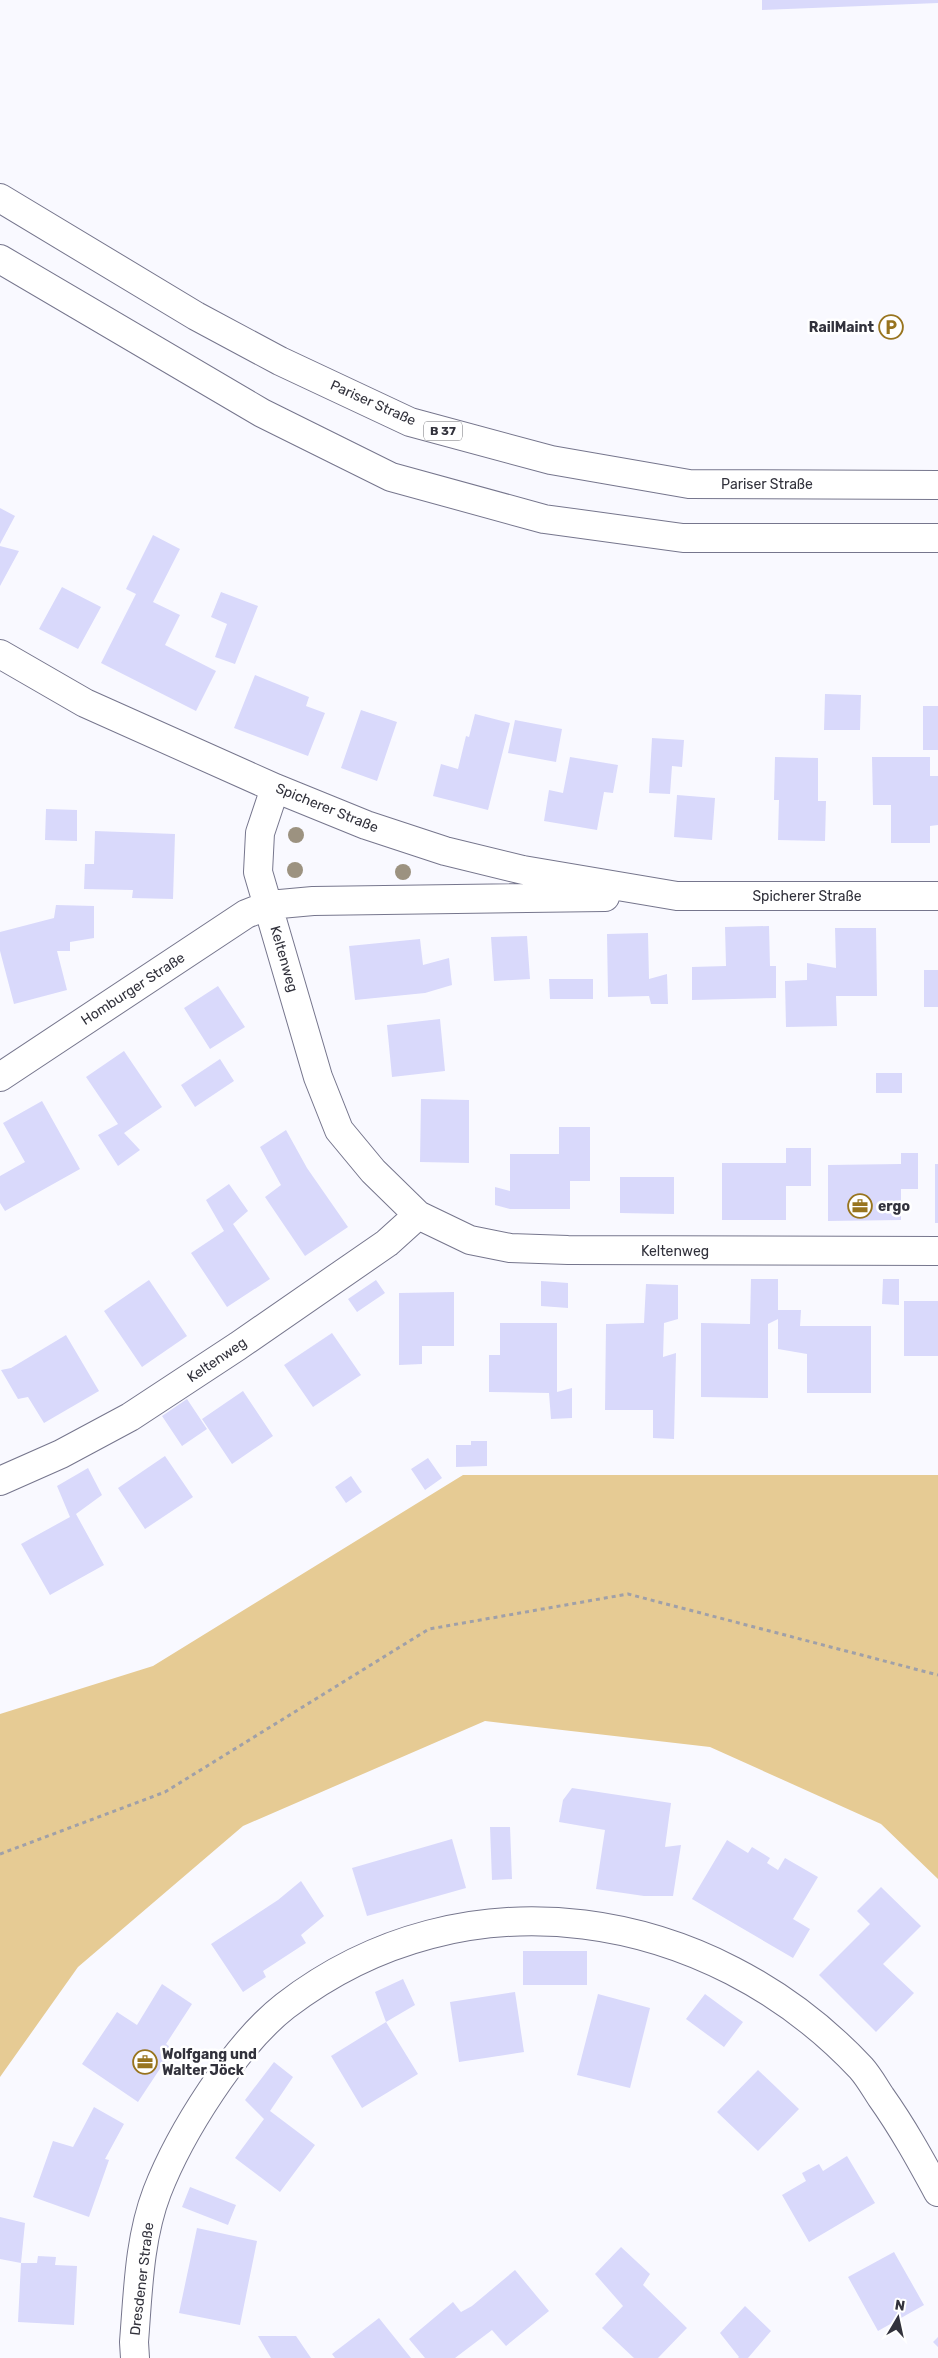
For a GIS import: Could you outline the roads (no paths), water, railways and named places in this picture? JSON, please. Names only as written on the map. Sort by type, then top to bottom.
[{"type":"street","name":"Pariser Straße","points":[[0,198],[196,316],[280,360],[410,422],[551,460],[689,484],[938,485]]},
{"type":"street","points":[[0,259],[262,413],[391,477],[544,519],[683,538],[938,538]]},
{"type":"street","name":"Spicherer Straße","points":[[0,654],[85,703],[275,788],[366,825],[445,851],[523,870],[677,896]]},
{"type":"street","name":"Keltenweg","points":[[275,788],[260,833],[258,872],[318,1077],[339,1130],[373,1171],[418,1215],[470,1240],[510,1248],[568,1250],[938,1251]]},
{"type":"street","name":"Spicherer Straße","points":[[269,905],[313,901],[677,896],[938,896]]},
{"type":"street","name":"Homburger Straße","points":[[0,1077],[246,914],[269,905]]},
{"type":"street","name":"Keltenweg","points":[[0,1481],[61,1454],[130,1417],[238,1346],[387,1243],[418,1215]]},
{"type":"street","name":"Dresdener Straße","points":[[136,2358],[134,2342],[144,2235],[156,2193],[180,2143],[206,2099],[247,2044],[283,2008],[325,1978],[369,1955],[426,1935],[488,1923],[547,1920],[617,1929],[670,1942],[722,1966],[778,1998],[822,2032],[863,2070],[906,2132],[938,2192]]},
{"type":"place","name":"RailMaint","points":[[891,327]]},
{"type":"place","name":"ergo","points":[[860,1206]]},
{"type":"place","name":"Wolfgang und Walter Jöck","points":[[145,2062]]}]
